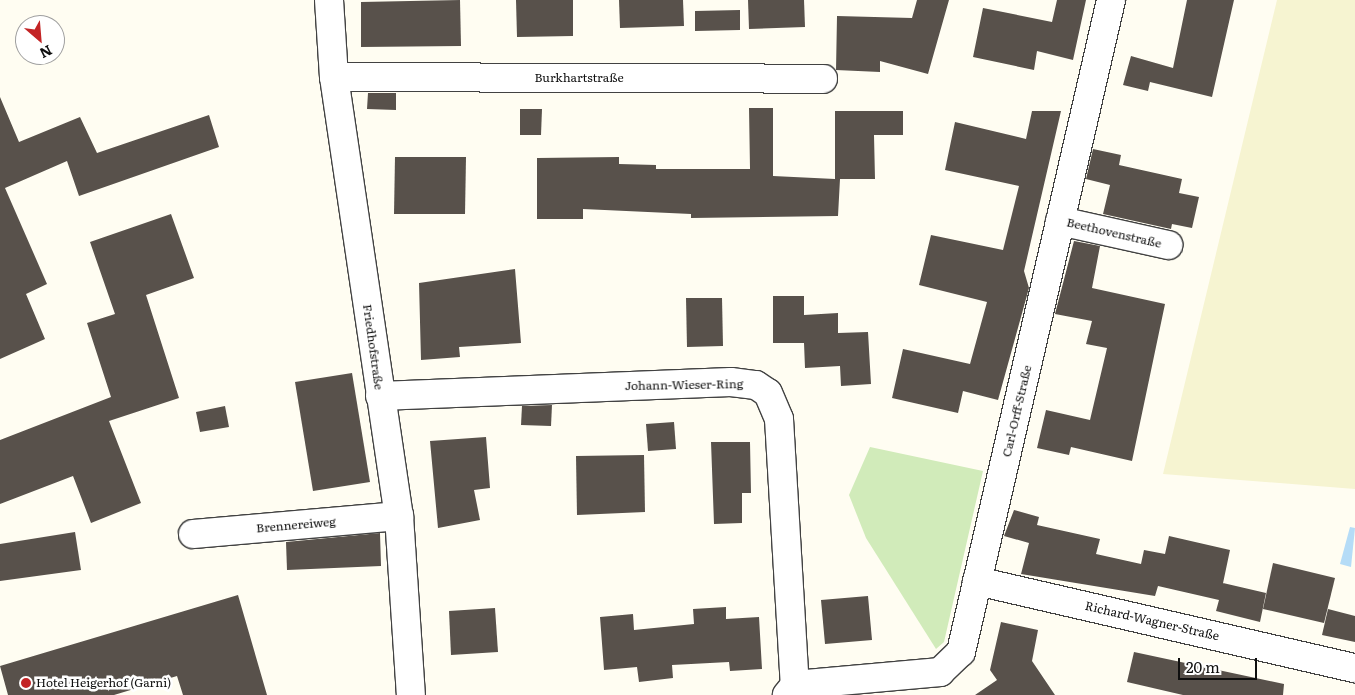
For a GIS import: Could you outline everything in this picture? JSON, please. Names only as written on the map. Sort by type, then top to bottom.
[{"type":"street","name":"Friedhofstraße","points":[[329,0],[334,77],[399,516],[411,695]]},
{"type":"street","name":"Carl-Orff-Straße","points":[[791,690],[940,672],[961,652],[1111,0]]},
{"type":"street","name":"Burkhartstraße","points":[[334,77],[823,79]]},
{"type":"street","name":"Beethovenstraße","points":[[1060,221],[1168,245]]},
{"type":"street","name":"Johann-Wieser-Ring","points":[[380,396],[731,382],[756,385],[768,393],[779,419],[791,690]]},
{"type":"street","name":"Brennereiweg","points":[[193,534],[399,516]]},
{"type":"street","name":"Richard-Wagner-Straße","points":[[977,581],[1355,668]]},
{"type":"shaded area","points":[[1277,0],[1355,0],[1355,489],[1163,474]]},
{"type":"green space","points":[[870,447],[983,471],[944,642],[936,649],[866,538],[849,495]]},
{"type":"water","points":[[1350,527],[1355,528],[1351,567],[1340,564]]},
{"type":"building","points":[[460,0],[461,46],[361,47],[361,2]]},
{"type":"building","points":[[516,0],[573,0],[573,36],[517,37]]},
{"type":"building","points":[[619,0],[683,0],[684,26],[620,28]]},
{"type":"building","points":[[748,0],[804,0],[805,27],[749,29]]},
{"type":"building","points":[[917,0],[949,0],[928,74],[880,61],[880,72],[836,70],[837,16],[912,18]]},
{"type":"building","points":[[1057,0],[1086,0],[1073,60],[1037,51],[1034,70],[973,57],[983,8],[1052,22]]},
{"type":"building","points":[[1187,0],[1234,0],[1212,97],[1150,82],[1148,91],[1123,85],[1131,56],[1173,68]]},
{"type":"building","points":[[740,10],[740,30],[695,31],[695,11]]},
{"type":"building","points":[[368,93],[396,93],[396,110],[367,109]]},
{"type":"building","points":[[0,97],[19,142],[80,117],[97,153],[209,115],[219,147],[79,196],[67,161],[5,188],[47,284],[26,294],[45,339],[0,359]]},
{"type":"building","points":[[749,108],[773,108],[773,176],[835,179],[835,111],[903,111],[903,135],[874,135],[875,179],[840,179],[838,216],[691,218],[691,214],[583,209],[583,219],[537,219],[537,158],[619,157],[619,164],[656,165],[656,169],[750,169]]},
{"type":"building","points":[[520,109],[542,109],[541,135],[520,135]]},
{"type":"building","points":[[1032,111],[1061,111],[1024,271],[1029,288],[998,400],[963,391],[958,413],[892,398],[903,349],[970,364],[987,302],[919,285],[931,235],[1003,250],[1019,186],[945,170],[955,122],[1026,139]]},
{"type":"building","points":[[1093,149],[1121,155],[1119,165],[1182,179],[1179,193],[1199,197],[1192,228],[1172,224],[1171,229],[1103,214],[1110,185],[1086,179]]},
{"type":"building","points":[[395,157],[466,157],[465,214],[394,214]]},
{"type":"building","points":[[171,214],[194,278],[146,295],[179,398],[109,421],[141,503],[91,523],[73,476],[0,504],[0,440],[111,397],[87,323],[115,314],[90,242]]},
{"type":"building","points":[[1074,241],[1100,246],[1092,288],[1165,304],[1132,461],[1071,447],[1069,455],[1037,448],[1046,410],[1090,420],[1107,348],[1086,344],[1092,321],[1055,314]]},
{"type":"building","points":[[515,269],[521,343],[459,347],[460,357],[421,360],[419,283]]},
{"type":"building","points":[[773,296],[804,296],[804,315],[838,313],[838,333],[868,332],[871,384],[841,386],[840,366],[805,368],[804,343],[773,343]]},
{"type":"building","points":[[686,298],[722,298],[723,346],[687,347]]},
{"type":"building","points":[[352,373],[370,482],[313,491],[295,382]]},
{"type":"building","points":[[552,405],[551,426],[521,425],[522,406]]},
{"type":"building","points":[[225,406],[229,427],[200,432],[196,412]]},
{"type":"building","points":[[674,422],[676,449],[648,451],[646,424]]},
{"type":"building","points":[[486,437],[490,488],[474,490],[480,520],[438,528],[430,441]]},
{"type":"building","points":[[711,442],[750,442],[751,493],[742,493],[742,523],[714,524]]},
{"type":"building","points":[[644,455],[645,512],[577,515],[576,456]]},
{"type":"building","points":[[1014,510],[1039,517],[1037,525],[1100,539],[1096,554],[1141,564],[1144,550],[1165,554],[1169,536],[1230,550],[1223,583],[1266,593],[1260,622],[1216,611],[1219,600],[1158,586],[1155,596],[1021,574],[1029,543],[1004,536]]},
{"type":"building","points":[[75,532],[81,570],[0,581],[0,544]]},
{"type":"building","points":[[380,533],[381,566],[287,570],[286,542]]},
{"type":"building","points":[[1273,563],[1335,578],[1324,623],[1263,609]]},
{"type":"building","points":[[238,595],[267,695],[183,695],[177,676],[114,695],[8,695],[0,666]]},
{"type":"building","points":[[868,596],[872,640],[825,644],[821,600]]},
{"type":"building","points":[[726,607],[726,619],[759,617],[762,669],[730,671],[729,662],[672,665],[673,678],[639,682],[637,667],[604,670],[600,617],[633,614],[634,630],[694,624],[693,609]]},
{"type":"building","points":[[495,608],[498,652],[451,655],[449,611]]},
{"type":"building","points":[[1328,609],[1355,616],[1355,642],[1322,635]]},
{"type":"building","points":[[1001,622],[1038,630],[1032,661],[1055,695],[975,695],[997,680],[990,670]]},
{"type":"building","points":[[1134,652],[1284,684],[1283,695],[1183,695],[1127,682]]},
{"type":"place","name":"Hotel Heigerhof (Garni)","points":[[26,683]]}]
